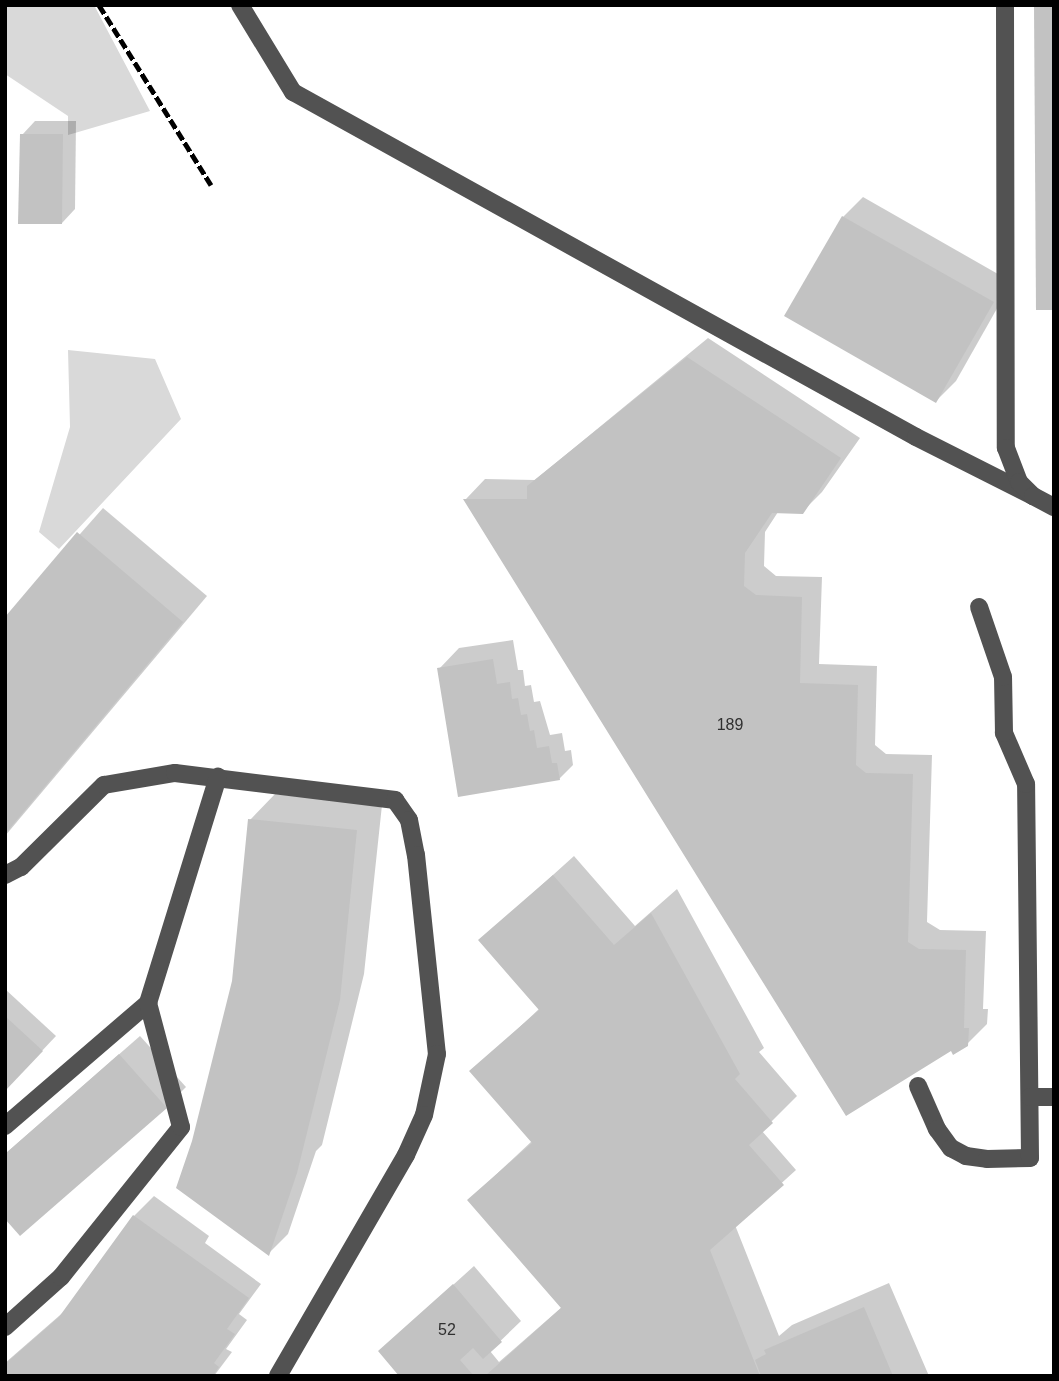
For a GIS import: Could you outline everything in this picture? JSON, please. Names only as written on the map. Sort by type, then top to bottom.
[{"type":"lane","points":[[240,5],[293,92],[904,430],[1054,507]]},
{"type":"lane","points":[[1005,5],[1006,448],[1019,482],[1033,496]]},
{"type":"lane","points":[[918,1086],[937,1129],[951,1148],[966,1156],[987,1159],[1030,1158],[1026,784],[1004,733],[1003,677],[979,607]]},
{"type":"lane","points":[[5,875],[20,867],[104,785],[175,773],[395,800],[409,820],[416,855],[437,1054],[424,1115],[405,1155],[278,1376]]},
{"type":"lane","points":[[5,1126],[148,1003],[218,777]]},
{"type":"lane","points":[[5,1327],[61,1277],[181,1127],[148,1003]]},
{"type":"lane","points":[[1030,1097],[1054,1097]]},
{"type":"shaded area","points":[[5,5],[94,5],[150,111],[68,135],[68,116],[5,74]]},
{"type":"shaded area","points":[[68,350],[155,359],[181,419],[59,549],[39,532],[70,427]]},
{"type":"building","points":[[1034,5],[1054,5],[1054,310],[1036,310]]},
{"type":"building","points":[[20,134],[63,134],[62,224],[18,224]]},
{"type":"building","points":[[842,216],[994,302],[936,403],[784,316]]},
{"type":"building","points":[[687,357],[841,458],[803,514],[772,513],[745,553],[744,586],[756,595],[802,597],[800,683],[858,685],[856,765],[866,773],[913,774],[908,942],[919,949],[966,950],[964,1028],[969,1028],[968,1046],[953,1055],[951,1051],[846,1116],[463,499],[527,499],[527,486]]},
{"type":"building","points":[[77,532],[183,622],[5,834],[5,617]]},
{"type":"building","points":[[493,659],[497,684],[510,682],[512,699],[518,698],[521,715],[527,714],[530,731],[534,730],[537,748],[549,746],[552,763],[557,763],[560,780],[458,797],[437,668]]},
{"type":"building","points":[[248,819],[357,830],[340,1000],[297,1173],[269,1256],[176,1188],[192,1141],[232,981]]},
{"type":"building","points":[[553,875],[614,945],[651,913],[740,1074],[735,1079],[773,1123],[749,1145],[784,1185],[710,1250],[760,1376],[485,1376],[561,1308],[467,1200],[532,1143],[469,1071],[539,1010],[478,940]]},
{"type":"building","points":[[5,1016],[43,1051],[5,1091]]},
{"type":"building","points":[[119,1054],[167,1108],[20,1236],[5,1219],[5,1154]]},
{"type":"building","points":[[133,1215],[249,1298],[227,1329],[235,1334],[214,1363],[219,1367],[213,1376],[5,1376],[5,1364],[59,1317]]},
{"type":"building","points":[[453,1284],[502,1342],[483,1359],[473,1348],[460,1360],[474,1376],[399,1376],[378,1351]]},
{"type":"building","points":[[864,1307],[893,1376],[761,1376],[755,1360],[766,1354],[764,1350]]},
{"type":"railway","points":[[99,5],[211,185]]}]
